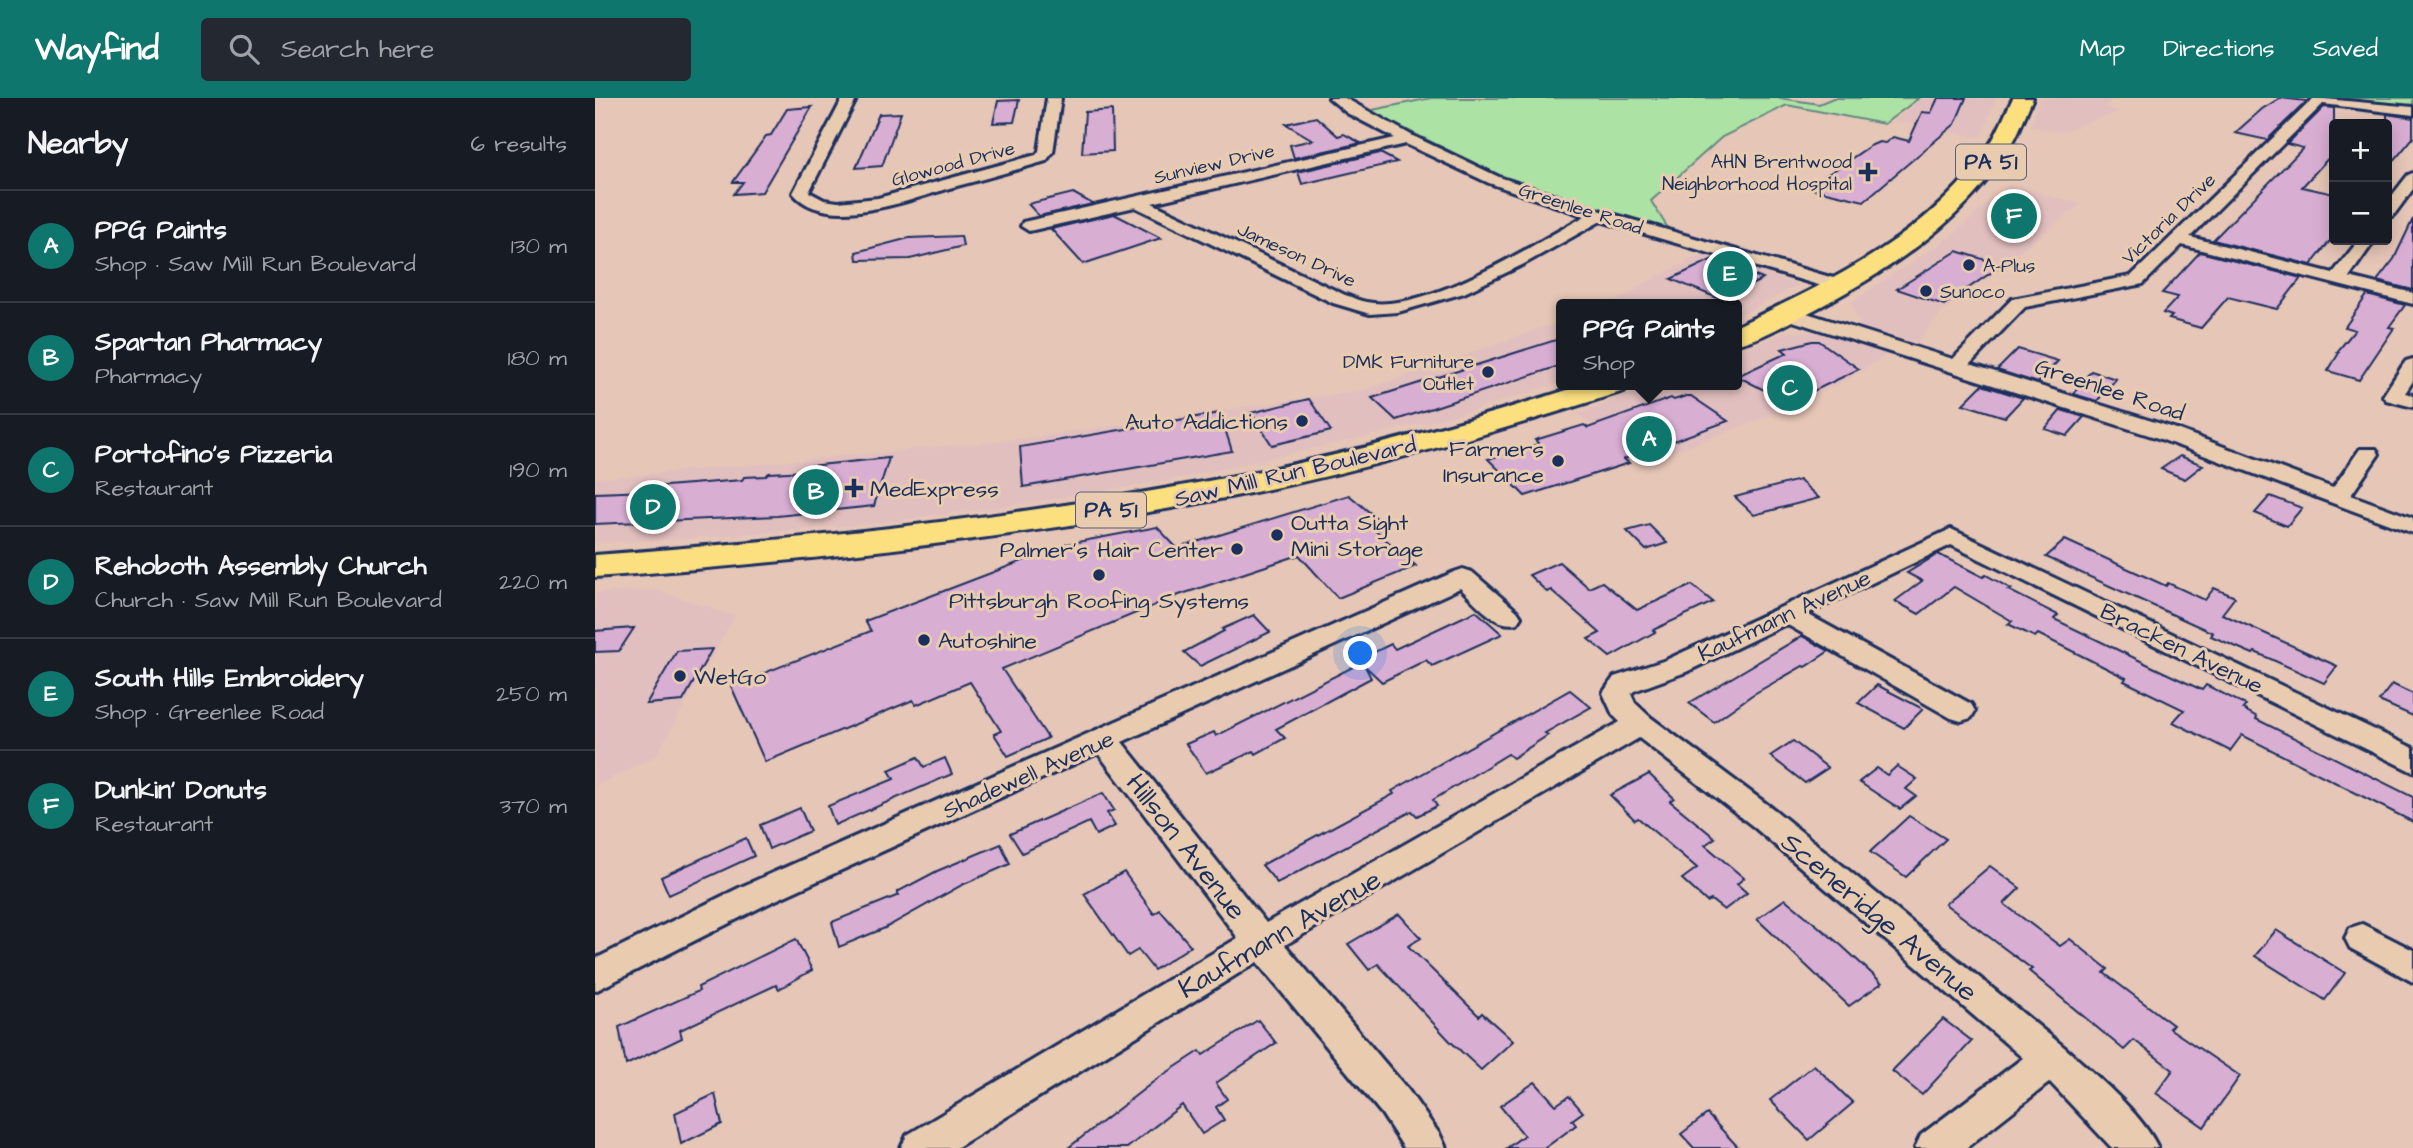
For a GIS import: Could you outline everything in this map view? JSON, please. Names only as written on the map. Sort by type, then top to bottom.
[{"type":"highway","name":"PA 51","points":[[1742,334],[1838,285],[1916,235],[1961,197],[1991,162],[2012,128],[2023,98]]},
{"type":"highway","name":"Saw Mill Run Boulevard","points":[[595,566],[856,546],[1145,505],[1311,471],[1449,436],[1597,390]]},
{"type":"street","points":[[850,98],[801,193],[811,202],[854,207]]},
{"type":"street","name":"Glowood Drive","points":[[854,207],[901,197],[1041,158],[1046,152],[1054,98]]},
{"type":"street","name":"Greenlee Road","points":[[1336,98],[1352,110],[1494,180],[1599,215],[1838,285]]},
{"type":"street","points":[[2320,100],[2413,111]]},
{"type":"street","name":"Victoria Drive","points":[[1956,367],[2019,303],[2137,280],[2320,100]]},
{"type":"street","name":"Sunview Drive","points":[[1029,226],[1408,139]]},
{"type":"street","points":[[2392,206],[2413,178]]},
{"type":"street","name":"Jameson Drive","points":[[1134,200],[1339,299],[1369,308],[1422,301],[1465,287],[1599,215]]},
{"type":"street","points":[[2179,239],[2413,299]]},
{"type":"street","points":[[2338,279],[2363,245]]},
{"type":"street","name":"Greenlee Road","points":[[1787,313],[2163,432],[2413,526]]},
{"type":"street","points":[[2403,399],[2413,365]]},
{"type":"street","points":[[2338,497],[2368,454]]},
{"type":"street","name":"Kaufmann Avenue","points":[[1617,693],[1624,684],[1676,666],[1951,536]]},
{"type":"street","name":"Bracken Avenue","points":[[1951,536],[2413,761]]},
{"type":"street","name":"Shadewell Avenue","points":[[595,976],[755,895],[1463,577],[1508,617]]},
{"type":"street","points":[[1785,613],[1961,710]]},
{"type":"street","name":"Sceneridge Avenue","points":[[1617,693],[1623,708],[1640,724],[1765,819],[2051,1059],[2085,1090],[2138,1148]]},
{"type":"street","name":"Kaufmann Avenue","points":[[921,1148],[1261,942],[1640,724]]},
{"type":"street","name":"Hillson Avenue","points":[[1104,740],[1261,942],[1395,1102],[1422,1146]]},
{"type":"street","points":[[2362,937],[2413,967]]},
{"type":"street","points":[[1935,1148],[2051,1059]]},
{"type":"shaded area","points":[[1922,98],[1996,98],[1982,136],[1977,137],[1893,121]]},
{"type":"shaded area","points":[[2040,98],[2114,98],[2105,106],[2119,112],[2061,132],[2030,126]]},
{"type":"shaded area","points":[[2009,185],[2081,204],[1942,312],[1917,343],[1861,327],[1851,302],[1950,237]]},
{"type":"shaded area","points":[[1706,253],[1799,285],[1742,314],[1742,299],[1622,299],[1652,279]]},
{"type":"shaded area","points":[[1556,323],[1556,384],[1465,413],[1361,438],[1182,478],[1029,503],[869,524],[670,540],[595,542],[595,479],[1006,441],[1365,390]]},
{"type":"shaded area","points":[[1820,331],[1891,352],[1845,381],[1791,408],[1643,463],[1578,414],[1641,390],[1742,390],[1742,350],[1786,332]]},
{"type":"shaded area","points":[[656,590],[735,616],[656,756],[595,786],[595,593]]},
{"type":"green space","points":[[1431,98],[1779,98],[1819,104],[1833,98],[1919,98],[1884,124],[1787,105],[1722,137],[1651,201],[1669,230],[1505,178],[1368,111]]},
{"type":"green space","points":[[2320,98],[2413,98],[2413,109]]},
{"type":"building","name":"AHN Brentwood Neighborhood Hospital","points":[[1938,98],[1966,98],[1955,124],[1864,201],[1813,189],[1828,178],[1824,177],[1870,146],[1879,142],[1885,143],[1893,137],[1909,141],[1922,112],[1931,113]]},
{"type":"building","points":[[2280,98],[2307,101],[2267,140],[2235,133],[2262,109]]},
{"type":"building","points":[[1019,100],[1014,122],[993,123],[998,101]]},
{"type":"building","points":[[812,107],[762,192],[734,194],[743,182],[733,182],[766,136],[771,135],[787,109]]},
{"type":"building","points":[[2324,107],[2334,108],[2334,119],[2329,119],[2329,157],[2302,187],[2329,193],[2329,242],[2311,265],[2213,240],[2303,148],[2287,144]]},
{"type":"building","points":[[1112,110],[1113,151],[1082,153],[1085,112]]},
{"type":"building","points":[[901,113],[882,166],[856,168],[879,114]]},
{"type":"building","points":[[2387,114],[2413,118],[2413,138],[2392,163],[2392,119],[2387,119]]},
{"type":"building","points":[[1316,117],[1338,136],[1344,134],[1361,143],[1294,158],[1290,145],[1313,140],[1286,124]]},
{"type":"building","points":[[1380,153],[1397,162],[1302,184],[1298,172]]},
{"type":"building","points":[[1073,193],[1093,204],[1039,216],[1028,204]]},
{"type":"building","points":[[1114,214],[1161,238],[1083,264],[1051,229]]},
{"type":"building","points":[[2413,219],[2413,290],[2377,281],[2394,259]]},
{"type":"building","points":[[961,236],[963,246],[910,259],[857,260],[856,252],[909,238]]},
{"type":"building","points":[[1957,251],[2002,265],[1944,305],[1897,289]]},
{"type":"building","points":[[2200,252],[2301,278],[2277,309],[2228,297],[2201,328],[2169,319],[2172,316],[2163,313],[2178,297],[2162,293]]},
{"type":"building","points":[[1713,259],[1763,279],[1720,299],[1671,279]]},
{"type":"building","points":[[2367,295],[2405,305],[2389,327],[2394,328],[2359,380],[2328,371],[2339,353],[2337,352],[2355,330],[2345,327]]},
{"type":"building","points":[[1556,340],[1556,367],[1396,420],[1372,398]]},
{"type":"building","points":[[1819,341],[1859,369],[1789,403],[1742,379],[1742,374],[1787,353],[1782,349]]},
{"type":"building","points":[[2018,349],[2058,361],[2038,383],[1997,370]]},
{"type":"building","points":[[2091,371],[2116,379],[2097,401],[2073,394]]},
{"type":"building","points":[[1982,385],[2023,398],[2005,417],[1963,404]]},
{"type":"building","points":[[1691,396],[1728,421],[1624,459],[1629,463],[1525,496],[1488,459],[1539,444],[1535,440],[1584,425],[1588,428],[1671,398],[1674,400]]},
{"type":"building","points":[[1309,399],[1331,431],[1272,445],[1251,413]]},
{"type":"building","points":[[2061,410],[2084,417],[2067,436],[2045,429]]},
{"type":"building","points":[[1220,413],[1232,451],[1023,487],[1020,447]]},
{"type":"building","points":[[2180,456],[2203,465],[2185,479],[2161,469]]},
{"type":"building","points":[[889,458],[874,506],[777,516],[595,524],[595,493],[650,491],[653,487],[742,480],[744,477],[766,476],[769,473],[807,471],[809,466]]},
{"type":"building","points":[[1799,480],[1819,498],[1754,515],[1735,497]]},
{"type":"building","points":[[1349,495],[1387,527],[1376,531],[1416,566],[1338,598],[1299,555],[1179,595],[1002,669],[1048,738],[1008,756],[994,734],[1001,731],[970,682],[916,705],[913,700],[765,762],[731,686],[871,631],[865,621],[1067,544],[1157,527],[1177,548]]},
{"type":"building","points":[[2270,496],[2302,508],[2287,526],[2255,513]]},
{"type":"building","points":[[1649,525],[1667,543],[1646,550],[1627,531]]},
{"type":"building","points":[[2065,540],[2166,586],[2168,583],[2205,600],[2214,588],[2235,597],[2222,614],[2337,666],[2324,683],[2255,652],[2253,654],[2211,636],[2213,633],[2046,557]]},
{"type":"building","points":[[1938,554],[1983,577],[1986,575],[2011,589],[2008,590],[2058,615],[2054,619],[2202,690],[2206,685],[2246,705],[2243,709],[2257,717],[2256,719],[2413,797],[2413,822],[2242,735],[2230,751],[2173,722],[2184,710],[2038,634],[2035,637],[2008,624],[2012,621],[1954,587],[1919,614],[1895,601],[1922,581],[1907,573]]},
{"type":"building","points":[[1559,562],[1589,588],[1602,582],[1637,610],[1692,585],[1713,602],[1653,630],[1655,632],[1610,657],[1588,639],[1600,633],[1551,590],[1547,592],[1529,575]]},
{"type":"building","points":[[1476,611],[1502,634],[1432,666],[1426,660],[1382,682],[1365,666],[1371,678],[1276,729],[1285,738],[1256,754],[1254,751],[1206,773],[1186,744],[1214,732],[1216,736],[1361,663],[1358,660],[1391,644],[1395,649]]},
{"type":"building","points":[[1254,615],[1270,632],[1200,666],[1184,652],[1224,631],[1222,629]]},
{"type":"building","points":[[634,628],[619,651],[595,652],[595,631]]},
{"type":"building","points":[[1802,636],[1829,651],[1752,695],[1714,722],[1689,703]]},
{"type":"building","name":"WetGo","points":[[712,649],[683,701],[646,704],[677,651]]},
{"type":"building","points":[[2392,684],[2413,694],[2413,716],[2379,701]]},
{"type":"building","points":[[1877,685],[1923,709],[1904,728],[1858,703]]},
{"type":"building","points":[[1570,690],[1591,707],[1545,733],[1548,735],[1513,758],[1508,754],[1433,800],[1437,806],[1417,816],[1412,811],[1277,883],[1262,865],[1394,794],[1392,791]]},
{"type":"building","points":[[1793,741],[1828,768],[1805,783],[1770,756]]},
{"type":"building","points":[[918,757],[924,767],[945,758],[952,774],[835,825],[828,806],[894,779],[889,770]]},
{"type":"building","points":[[1897,766],[1917,779],[1906,789],[1916,796],[1900,809],[1859,782],[1877,768],[1887,775]]},
{"type":"building","points":[[1649,774],[1674,798],[1670,801],[1715,838],[1705,845],[1744,878],[1737,884],[1747,893],[1724,910],[1711,900],[1707,902],[1682,879],[1697,868],[1638,818],[1635,820],[1610,795]]},
{"type":"building","points":[[1103,793],[1114,810],[1107,813],[1115,826],[1096,835],[1089,822],[1022,853],[1010,834]]},
{"type":"building","points":[[800,808],[810,831],[769,849],[760,825]]},
{"type":"building","points":[[1909,816],[1946,839],[1906,877],[1870,852]]},
{"type":"building","points":[[746,838],[754,856],[669,895],[661,877]]},
{"type":"building","points":[[1001,844],[1010,864],[962,885],[885,928],[839,947],[832,922],[899,895],[897,892],[937,871]]},
{"type":"building","points":[[1990,866],[2020,888],[2004,904],[2060,946],[2070,939],[2108,969],[2104,973],[2173,1025],[2169,1028],[2240,1076],[2204,1127],[2156,1093],[2173,1070],[2134,1040],[2124,1050],[2029,971],[2032,969],[1945,904]]},
{"type":"building","points":[[1124,872],[1154,914],[1160,910],[1191,946],[1154,970],[1138,950],[1128,956],[1084,894]]},
{"type":"building","points":[[1785,899],[1882,983],[1849,1006],[1757,919]]},
{"type":"building","points":[[1399,914],[1421,938],[1408,946],[1479,1016],[1482,1013],[1513,1041],[1481,1070],[1378,964],[1369,970],[1348,944]]},
{"type":"building","points":[[2276,930],[2345,973],[2325,1000],[2255,956]]},
{"type":"building","points":[[796,939],[812,970],[779,989],[776,985],[680,1030],[682,1038],[626,1065],[619,1027],[699,991],[698,987]]},
{"type":"building","points":[[1943,1019],[1972,1041],[1922,1095],[1892,1071]]},
{"type":"building","points":[[1258,1020],[1276,1043],[1216,1083],[1227,1099],[1216,1107],[1224,1120],[1202,1134],[1182,1105],[1127,1148],[1068,1148],[1157,1079],[1200,1051],[1203,1055]]},
{"type":"building","points":[[1814,1065],[1853,1103],[1809,1140],[1770,1100]]},
{"type":"building","points":[[1535,1082],[1556,1105],[1569,1096],[1583,1112],[1572,1120],[1576,1125],[1545,1148],[1507,1148],[1524,1135],[1500,1106]]},
{"type":"building","points":[[715,1094],[722,1124],[681,1144],[675,1113]]},
{"type":"building","points":[[1707,1114],[1739,1148],[1694,1148],[1681,1134]]},
{"type":"place","name":"AHN Brentwood Neighborhood Hospital","points":[[1868,172]]},
{"type":"place","name":"Dunkin' Donuts","points":[[2014,216]]},
{"type":"place","name":"A-Plus","points":[[1969,265]]},
{"type":"place","name":"South Hills Embroidery","points":[[1730,274]]},
{"type":"place","name":"Sunoco","points":[[1926,291]]},
{"type":"place","name":"DMK Furniture Outlet","points":[[1488,372]]},
{"type":"place","name":"Portofino's Pizzeria","points":[[1790,388]]},
{"type":"place","name":"Auto Addictions","points":[[1302,421]]},
{"type":"place","name":"PPG Paints","points":[[1649,439]]},
{"type":"place","name":"Farmers Insurance","points":[[1558,461]]},
{"type":"place","name":"MedExpress","points":[[854,488]]},
{"type":"place","name":"Spartan Pharmacy","points":[[816,492]]},
{"type":"place","name":"Rehoboth Assembly Church","points":[[653,507]]},
{"type":"place","name":"Outta Sight Mini Storage","points":[[1277,535]]},
{"type":"place","name":"Palmer's Hair Center","points":[[1237,549]]},
{"type":"place","name":"Pittsburgh Roofing Systems","points":[[1099,575]]},
{"type":"place","name":"Autoshine","points":[[924,640]]},
{"type":"place","name":"WetGo","points":[[680,676]]}]
